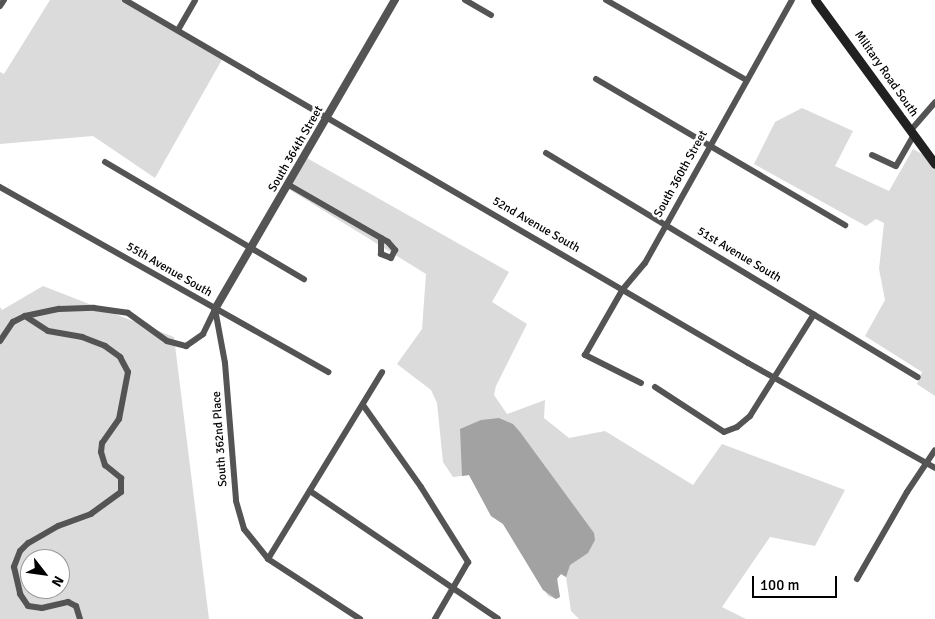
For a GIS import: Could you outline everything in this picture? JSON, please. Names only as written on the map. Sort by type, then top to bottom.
[{"type":"main road","name":"Military Road South","points":[[815,0],[935,164]]},
{"type":"street","points":[[0,6],[4,0]]},
{"type":"street","name":"52nd Avenue South","points":[[125,0],[774,378],[935,468]]},
{"type":"street","points":[[178,30],[195,0]]},
{"type":"street","name":"South 364th Street","points":[[215,309],[289,185],[395,0]]},
{"type":"street","points":[[465,0],[491,15]]},
{"type":"street","points":[[606,0],[746,80]]},
{"type":"street","name":"South 360th Street","points":[[641,383],[584,355],[623,289],[646,263],[710,144],[792,0]]},
{"type":"street","points":[[596,79],[710,144],[845,225]]},
{"type":"street","points":[[872,155],[896,166],[912,132],[935,102]]},
{"type":"street","name":"51st Avenue South","points":[[546,153],[918,377]]},
{"type":"street","points":[[104,162],[252,247],[304,280]]},
{"type":"street","points":[[289,185],[381,238]]},
{"type":"street","name":"55th Avenue South","points":[[0,187],[328,372]]},
{"type":"street","points":[[0,340],[13,322],[25,316],[71,308],[123,311],[167,341],[184,347],[203,334],[215,309]]},
{"type":"street","name":"South 362nd Place","points":[[215,309],[226,363],[236,501],[244,529],[268,559],[360,619]]},
{"type":"street","points":[[655,387],[724,432],[737,427],[750,416],[814,314]]},
{"type":"street","points":[[25,316],[48,331],[82,337],[109,348],[123,361],[129,378],[119,420],[102,443],[101,452],[106,465],[121,478],[121,492],[91,514],[58,526],[23,547],[14,567],[20,594],[35,608],[63,602],[72,604],[80,619]]},
{"type":"street","points":[[268,559],[310,491],[347,424],[363,405],[382,372]]},
{"type":"street","points":[[363,405],[421,487],[468,562],[435,619]]},
{"type":"street","points":[[857,579],[907,492],[928,464],[935,450]]},
{"type":"street","points":[[310,491],[498,619]]},
{"type":"shaded area","points":[[50,0],[125,0],[224,56],[155,178],[93,136],[0,144],[0,72],[4,74]]},
{"type":"shaded area","points":[[802,108],[853,131],[835,166],[889,191],[913,149],[935,161],[935,396],[917,384],[922,372],[865,336],[885,300],[879,269],[884,223],[876,219],[866,226],[754,164],[775,122]]},
{"type":"shaded area","points":[[305,157],[509,272],[492,302],[527,324],[496,386],[494,395],[507,414],[545,400],[544,418],[569,438],[605,431],[693,485],[722,444],[845,490],[815,546],[770,537],[722,607],[746,619],[579,619],[571,611],[566,577],[561,574],[557,577],[560,597],[556,599],[548,596],[503,524],[491,516],[469,475],[453,477],[443,462],[437,403],[431,390],[397,364],[422,329],[426,274],[287,188]]},
{"type":"shaded area","points":[[43,286],[174,337],[209,619],[0,619],[0,307],[2,310]]},
{"type":"shaded area","points":[[499,418],[513,424],[520,432],[594,533],[595,540],[588,553],[570,565],[566,577],[561,574],[557,579],[560,597],[556,599],[543,590],[503,524],[491,516],[469,475],[462,476],[460,429],[481,420]]}]
